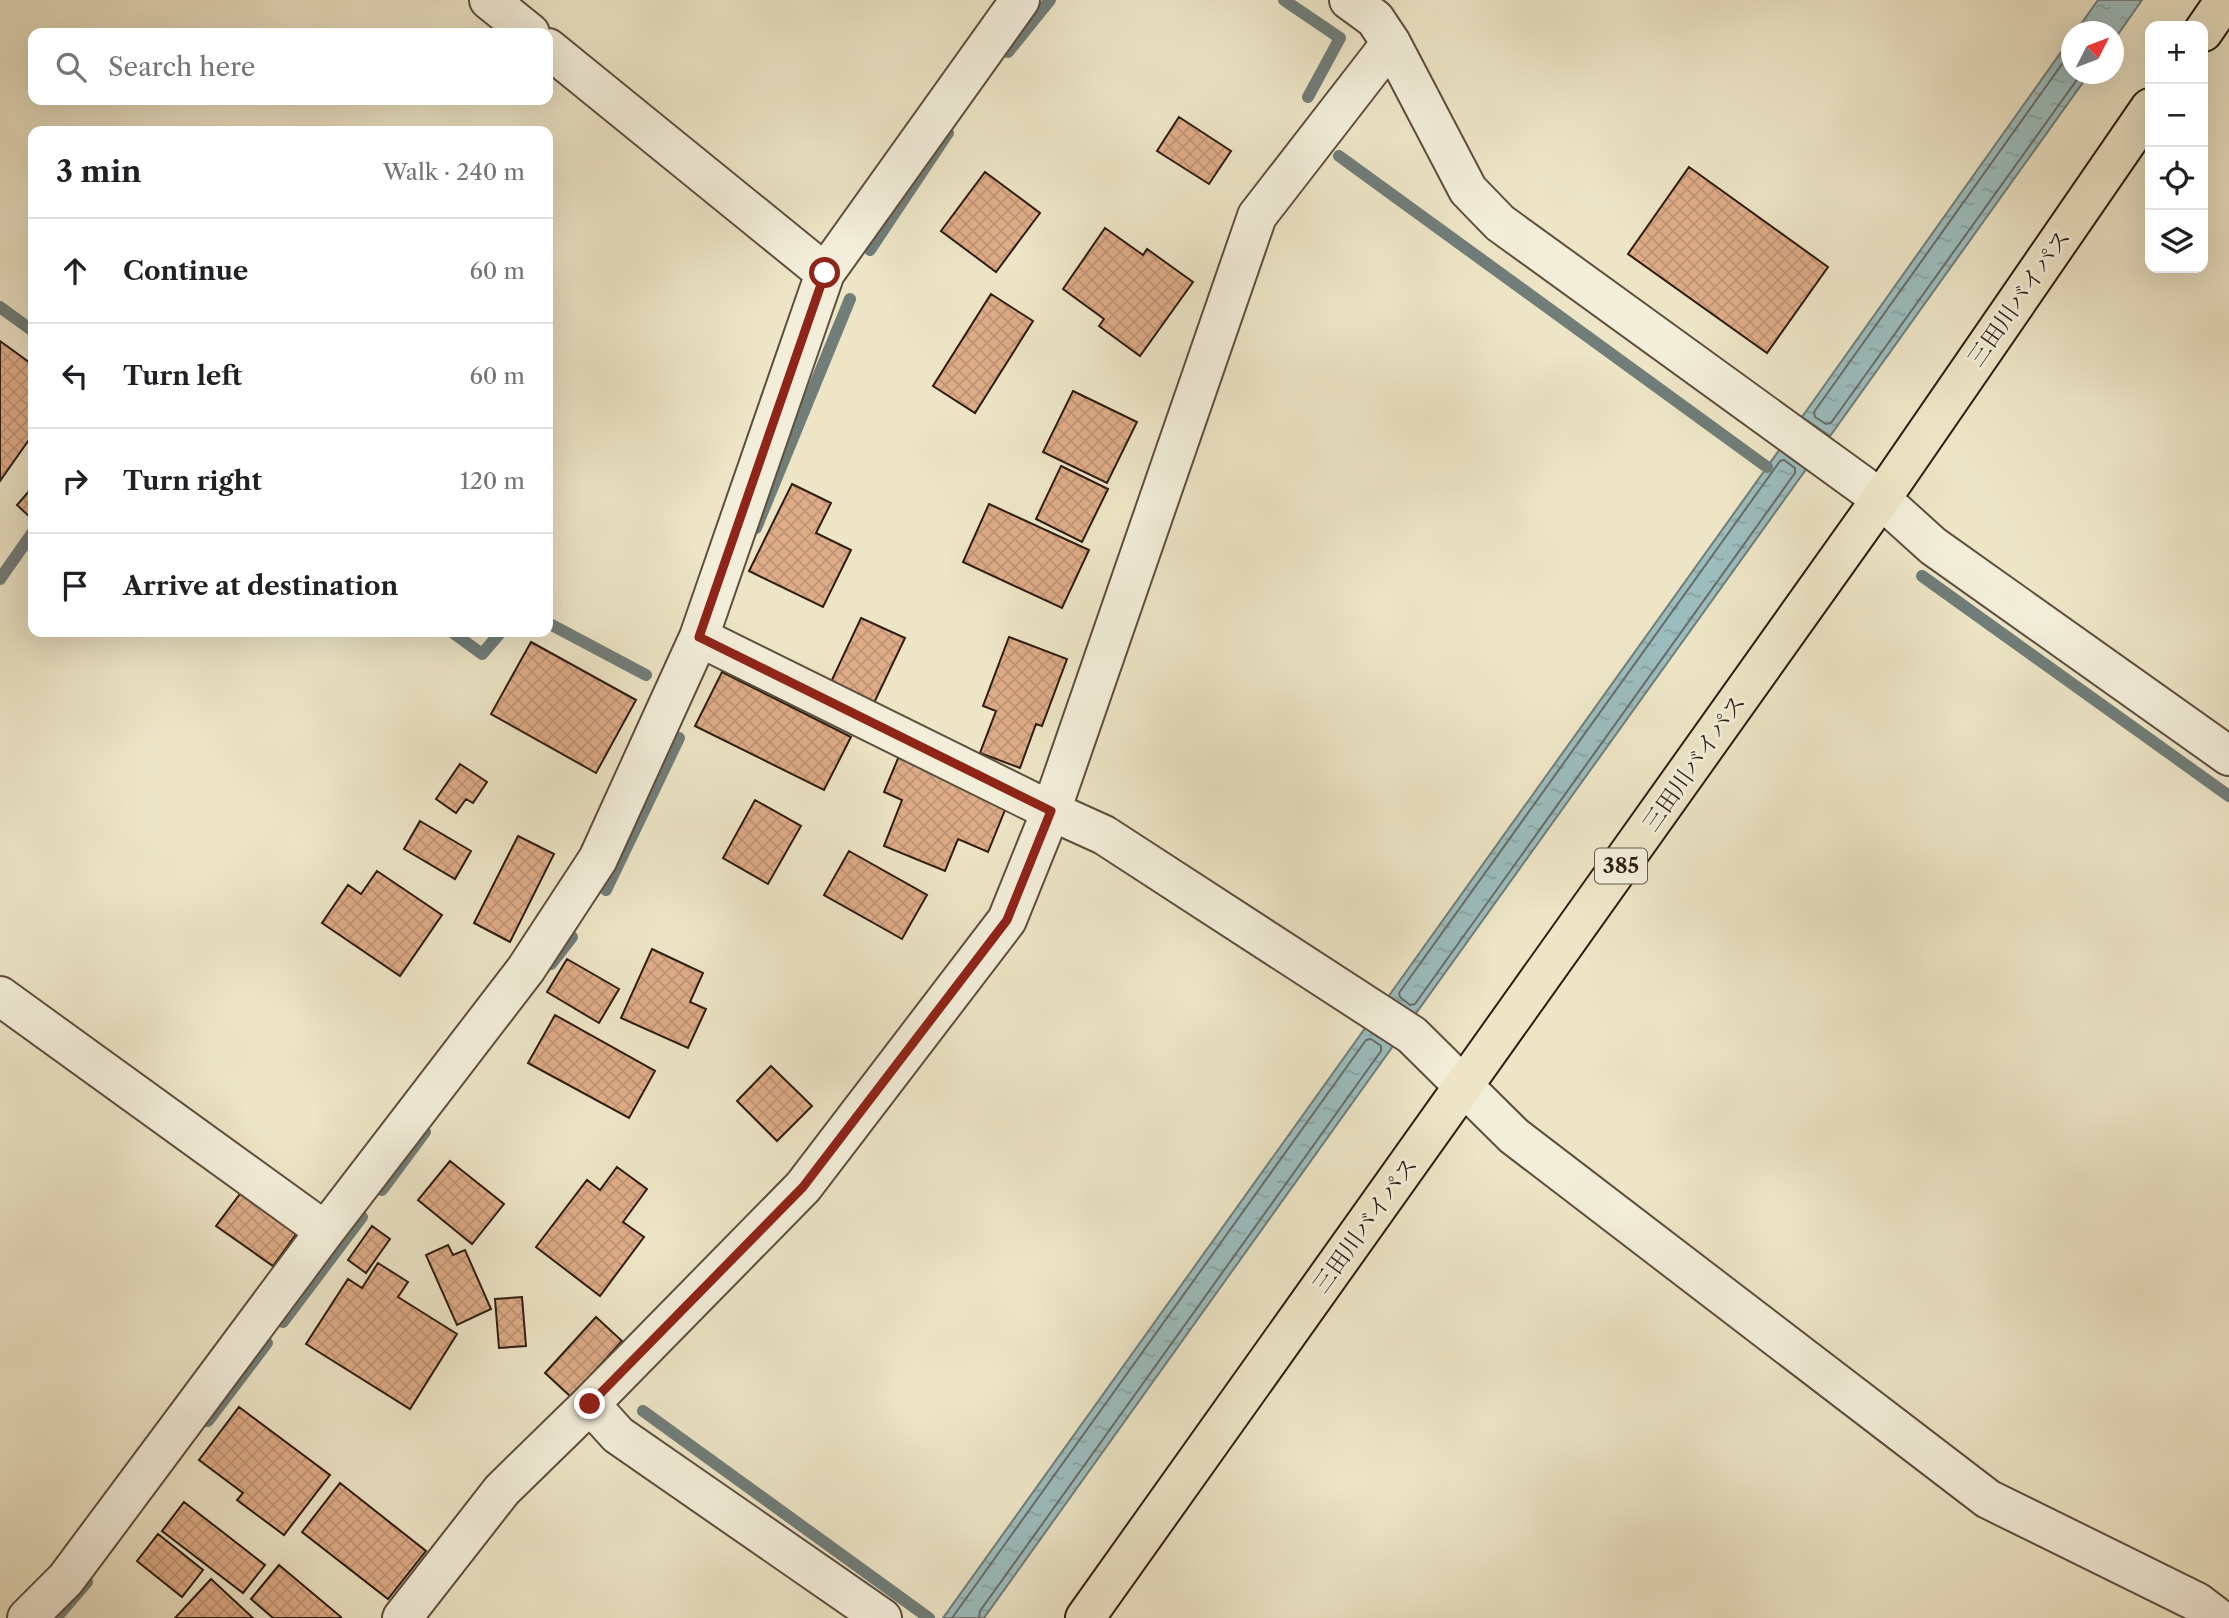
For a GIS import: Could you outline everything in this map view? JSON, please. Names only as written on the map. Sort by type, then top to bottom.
[{"type":"highway","points":[[2208,25],[2225,0]]},
{"type":"highway","name":"三田川バイパス","points":[[1085,1618],[1881,499],[2145,115]]},
{"type":"street","points":[[489,0],[524,28]]},
{"type":"street","points":[[27,1618],[66,1579],[325,1231],[526,969],[598,859],[699,637],[825,273],[1020,0]]},
{"type":"street","points":[[1349,0],[1375,19],[1391,43],[1468,190],[1500,222],[1881,499],[1933,545],[2229,756]]},
{"type":"street","points":[[402,1618],[502,1490],[803,1187],[1007,920],[1051,811],[1257,216],[1391,43]]},
{"type":"street","points":[[553,52],[825,273]]},
{"type":"street","points":[[699,637],[1104,835],[1412,1035],[1514,1136],[1988,1499],[2197,1602],[2218,1618]]},
{"type":"street","points":[[0,996],[325,1231]]},
{"type":"street","points":[[590,1404],[618,1435],[883,1618]]},
{"type":"water","points":[[2098,0],[2142,0],[2124,26],[2124,21],[2083,21]]},
{"type":"water","points":[[2061,52],[2061,84],[2082,84],[1830,436],[1802,417]]},
{"type":"water","points":[[1780,449],[1807,468],[1414,1016],[1388,997]]},
{"type":"water","points":[[1366,1027],[1393,1046],[984,1618],[943,1618]]},
{"type":"building","points":[[1179,117],[1231,151],[1209,184],[1157,151]]},
{"type":"building","points":[[1689,167],[1828,267],[1767,353],[1628,254]]},
{"type":"building","points":[[985,172],[1040,213],[996,272],[941,231]]},
{"type":"building","points":[[1105,228],[1143,255],[1147,249],[1193,282],[1140,356],[1099,326],[1104,319],[1063,289]]},
{"type":"building","points":[[991,294],[1033,321],[975,413],[933,386]]},
{"type":"building","points":[[0,341],[28,361],[28,441],[0,481]]},
{"type":"building","points":[[1073,391],[1137,422],[1107,483],[1043,452]]},
{"type":"building","points":[[1061,466],[1108,489],[1082,542],[1036,519]]},
{"type":"building","points":[[792,484],[831,503],[816,533],[851,550],[823,607],[749,571]]},
{"type":"building","points":[[28,492],[28,515],[17,505]]},
{"type":"building","points":[[989,504],[1089,550],[1062,608],[963,562]]},
{"type":"building","points":[[861,618],[905,638],[873,705],[830,684]]},
{"type":"building","points":[[1009,637],[1067,659],[1042,726],[1036,724],[1020,768],[980,753],[996,711],[983,706]]},
{"type":"building","points":[[531,642],[636,700],[596,773],[491,714]]},
{"type":"building","points":[[722,672],[851,737],[824,790],[695,726]]},
{"type":"building","points":[[899,756],[1009,800],[988,852],[958,839],[945,871],[884,846],[902,800],[884,792]]},
{"type":"building","points":[[460,764],[487,782],[473,803],[466,799],[456,813],[436,799]]},
{"type":"building","points":[[755,800],[801,826],[768,884],[723,858]]},
{"type":"building","points":[[420,821],[471,851],[455,879],[404,849]]},
{"type":"building","points":[[518,836],[554,854],[510,942],[474,923]]},
{"type":"building","points":[[849,851],[927,895],[902,939],[824,895]]},
{"type":"building","points":[[377,871],[442,915],[400,976],[322,923],[348,885],[361,894]]},
{"type":"building","points":[[652,949],[703,973],[690,1002],[706,1009],[688,1048],[621,1018]]},
{"type":"building","points":[[567,959],[619,989],[599,1023],[547,992]]},
{"type":"building","points":[[555,1015],[655,1071],[629,1118],[528,1063]]},
{"type":"building","points":[[771,1066],[812,1106],[777,1141],[737,1101]]},
{"type":"building","points":[[450,1161],[504,1204],[472,1244],[418,1200]]},
{"type":"building","points":[[617,1167],[647,1189],[623,1222],[644,1237],[600,1296],[536,1247],[587,1180],[600,1190]]},
{"type":"building","points":[[243,1190],[299,1230],[273,1266],[216,1226]]},
{"type":"building","points":[[372,1226],[390,1239],[366,1273],[348,1260]]},
{"type":"building","points":[[448,1245],[453,1255],[465,1250],[491,1309],[457,1325],[426,1255]]},
{"type":"building","points":[[378,1263],[408,1282],[398,1297],[457,1334],[410,1409],[306,1344],[348,1279],[362,1288]]},
{"type":"building","points":[[522,1297],[526,1346],[499,1348],[495,1299]]},
{"type":"building","points":[[596,1317],[622,1341],[571,1397],[545,1373]]},
{"type":"building","points":[[239,1407],[330,1475],[284,1535],[237,1500],[243,1493],[199,1460]]},
{"type":"building","points":[[340,1483],[426,1551],[388,1599],[302,1532]]},
{"type":"building","points":[[184,1502],[265,1565],[243,1593],[162,1531]]},
{"type":"building","points":[[158,1534],[203,1570],[182,1597],[137,1561]]},
{"type":"building","points":[[279,1565],[341,1617],[273,1618],[251,1599]]},
{"type":"building","points":[[211,1579],[253,1618],[175,1618]]},
{"type":"waterway","points":[[1008,52],[1050,0]]},
{"type":"waterway","points":[[1284,0],[1340,38],[1308,97]]},
{"type":"waterway","points":[[870,250],[948,133]]},
{"type":"waterway","points":[[1339,156],[1767,467]]},
{"type":"waterway","points":[[756,528],[850,299]]},
{"type":"waterway","points":[[0,307],[28,327]]},
{"type":"waterway","points":[[0,579],[28,539]]},
{"type":"waterway","points":[[1922,576],[2229,796]]},
{"type":"waterway","points":[[553,626],[646,675]]},
{"type":"waterway","points":[[459,637],[482,654],[497,637]]},
{"type":"waterway","points":[[606,890],[679,738]]},
{"type":"waterway","points":[[551,964],[572,937]]},
{"type":"waterway","points":[[382,1190],[425,1132]]},
{"type":"waterway","points":[[283,1322],[362,1217]]},
{"type":"waterway","points":[[208,1421],[267,1343]]},
{"type":"waterway","points":[[643,1411],[929,1618]]},
{"type":"waterway","points":[[56,1618],[87,1582]]},
{"type":"route","points":[[590,1404],[803,1187],[1007,920],[1051,811],[699,637],[825,273]]}]
